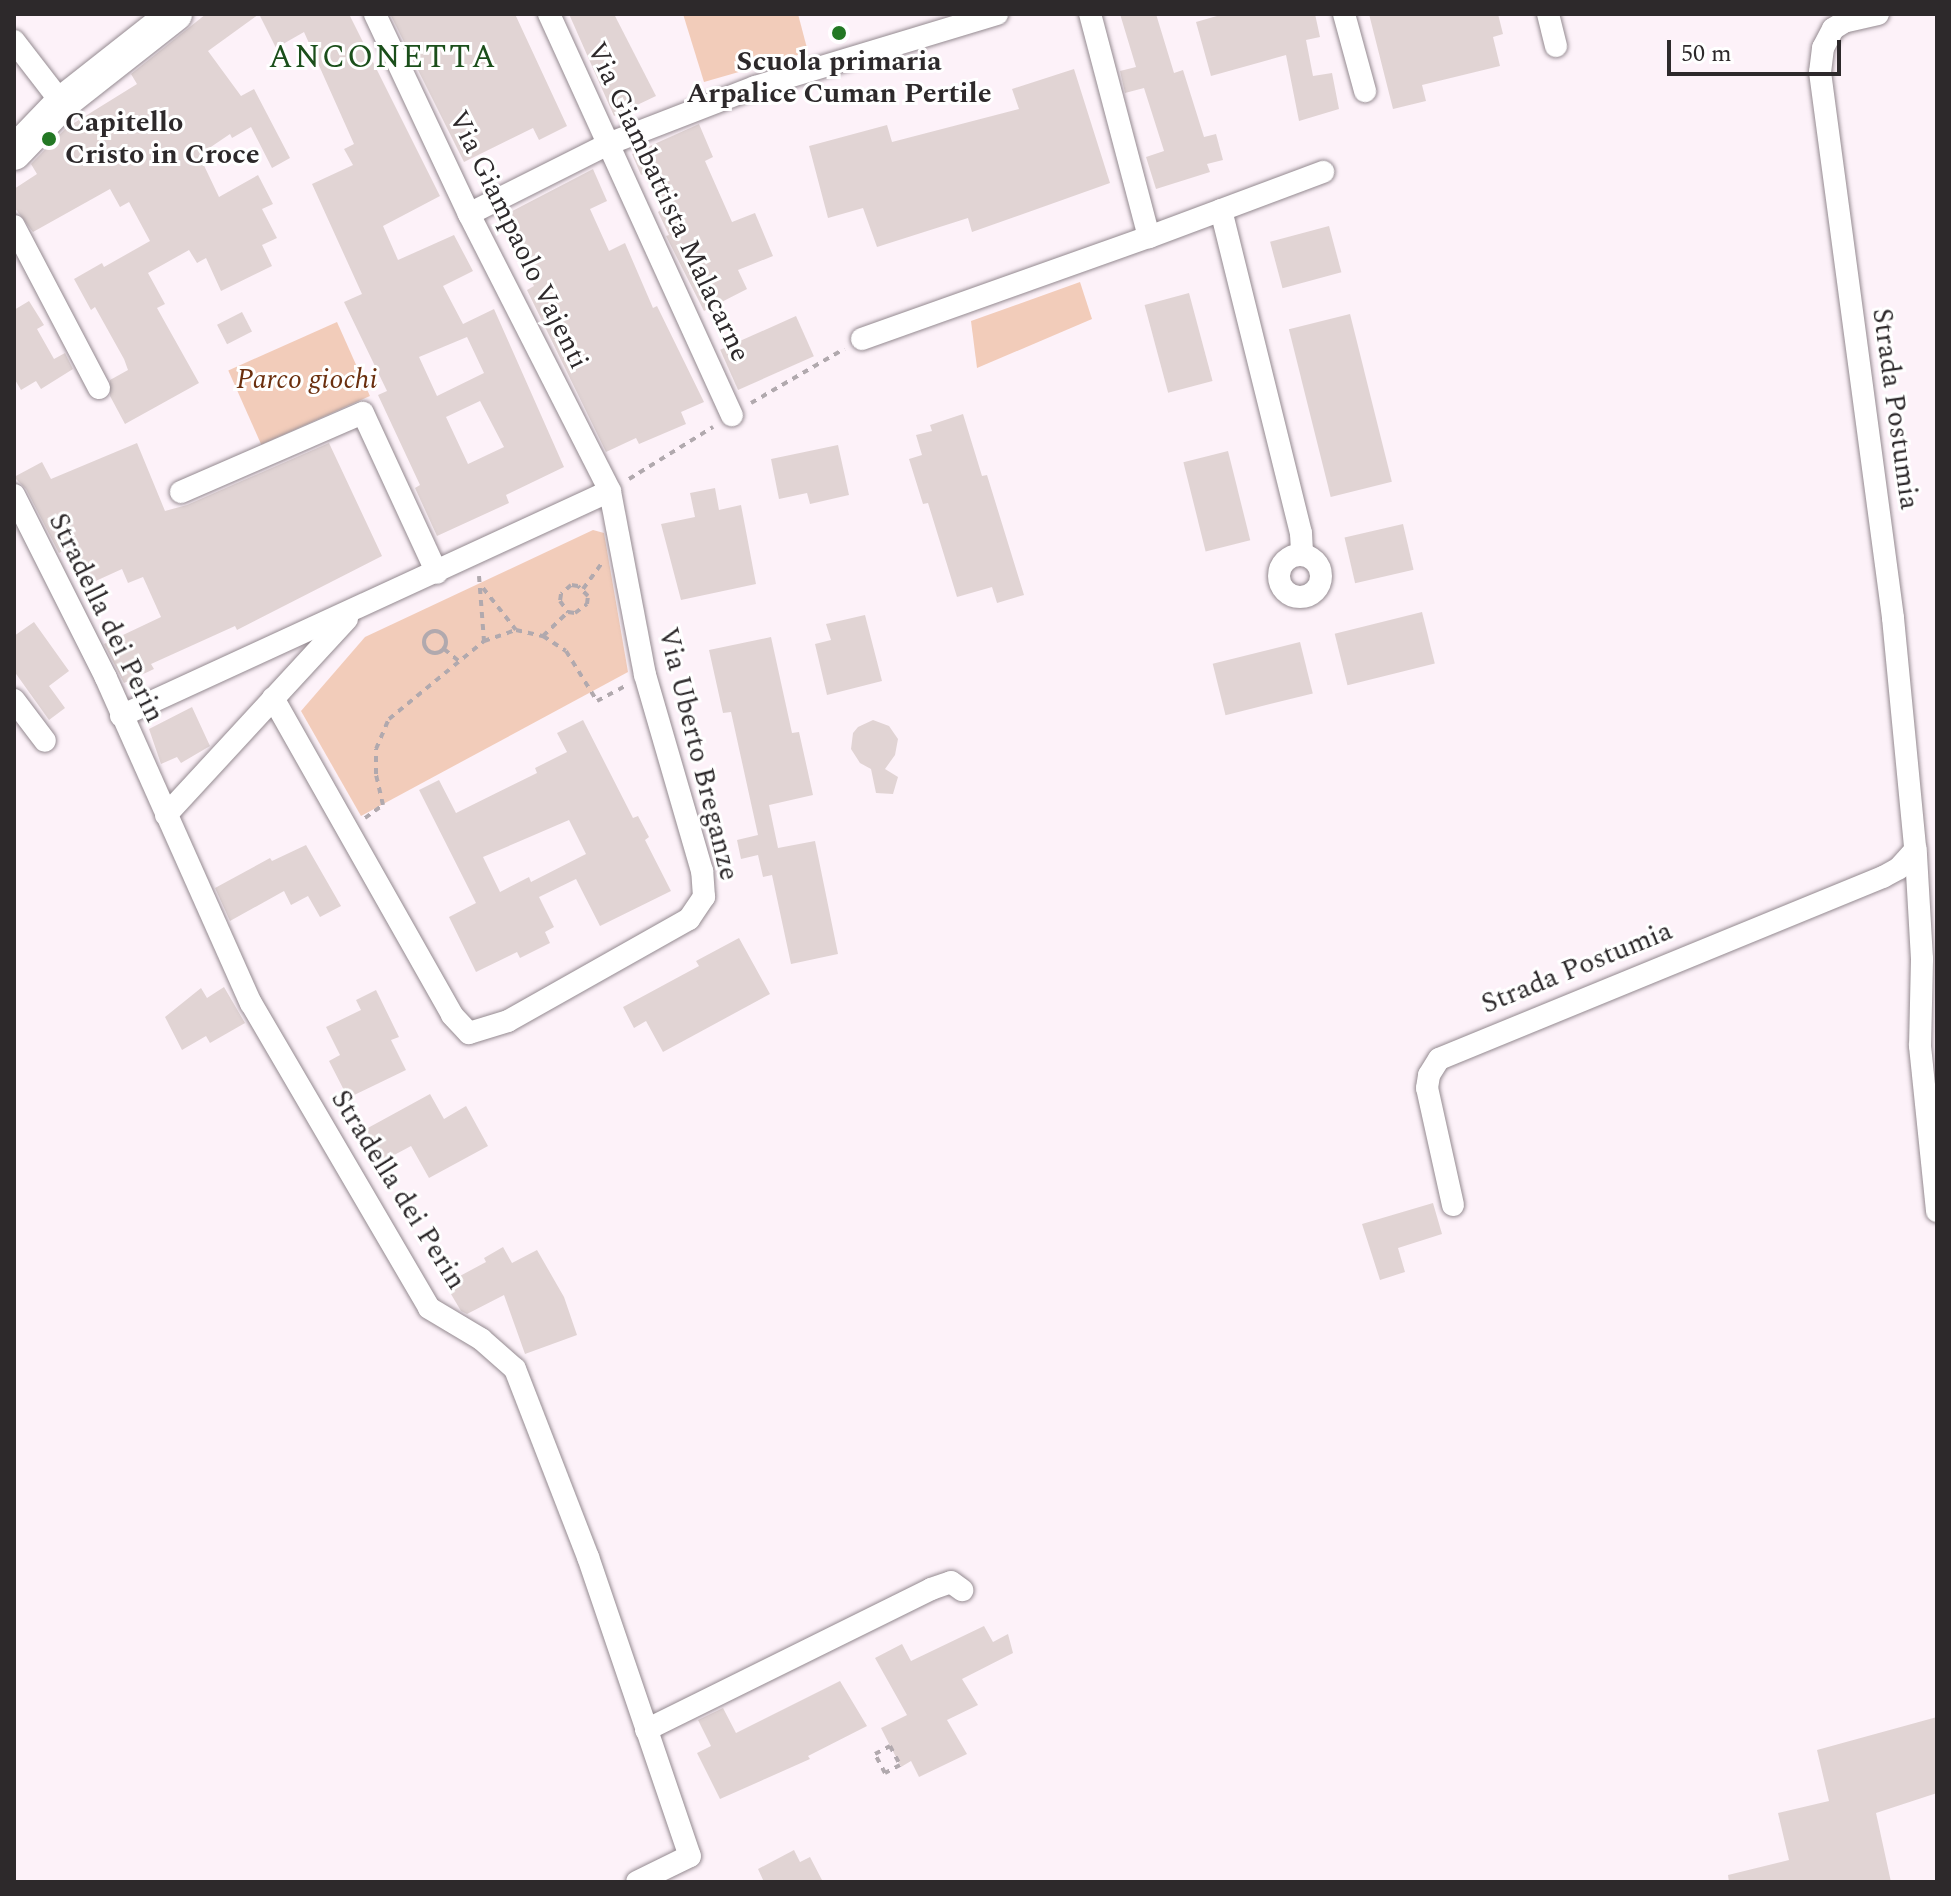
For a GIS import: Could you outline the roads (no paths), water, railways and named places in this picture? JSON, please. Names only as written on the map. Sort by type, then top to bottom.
[{"type":"main road","points":[[14,153],[62,103],[175,14]]},
{"type":"street","name":"Via Giampaolo Vajenti","points":[[375,14],[469,214],[610,491]]},
{"type":"street","name":"Via Giambattista Malacarne","points":[[549,14],[732,415]]},
{"type":"street","points":[[469,214],[608,144],[755,87],[997,14]]},
{"type":"street","points":[[1090,14],[1149,237]]},
{"type":"street","points":[[1344,14],[1365,91]]},
{"type":"street","points":[[1548,14],[1556,46]]},
{"type":"street","name":"Strada Postumia","points":[[1878,14],[1844,22],[1833,29],[1823,48],[1820,72],[1893,618],[1916,849],[1922,959],[1920,1046],[1937,1211]]},
{"type":"street","points":[[14,41],[62,103]]},
{"type":"street","points":[[862,339],[1323,172]]},
{"type":"street","points":[[1221,210],[1301,533],[1302,555]]},
{"type":"street","points":[[14,226],[99,388]]},
{"type":"street","points":[[181,492],[363,413],[437,573]]},
{"type":"street","points":[[121,716],[486,551],[610,491]]},
{"type":"street","name":"Via Uberto Breganze","points":[[273,698],[452,1015],[469,1033],[508,1021],[689,919],[704,897],[702,871],[645,675],[610,491]]},
{"type":"street","name":"Stradella dei Perin","points":[[14,495],[121,716],[251,1003],[429,1308],[481,1339],[515,1369],[588,1557],[690,1856],[637,1882]]},
{"type":"street","points":[[166,815],[353,612]]},
{"type":"street","points":[[14,700],[45,741]]},
{"type":"street","name":"Strada Postumia","points":[[1453,1205],[1427,1088],[1429,1075],[1439,1059],[1883,877],[1899,868],[1916,849]]},
{"type":"street","points":[[646,1730],[931,1589],[951,1582],[962,1590]]},
{"type":"place","name":"Scuola primaria Arpalice Cuman Pertile","points":[[839,33]]},
{"type":"place","name":"Capitello Cristo in Croce","points":[[49,139]]},
{"type":"district","name":"ANCONETTA","points":[[383,58]]},
{"type":"park label","name":"Parco giochi","points":[[307,380]]}]
